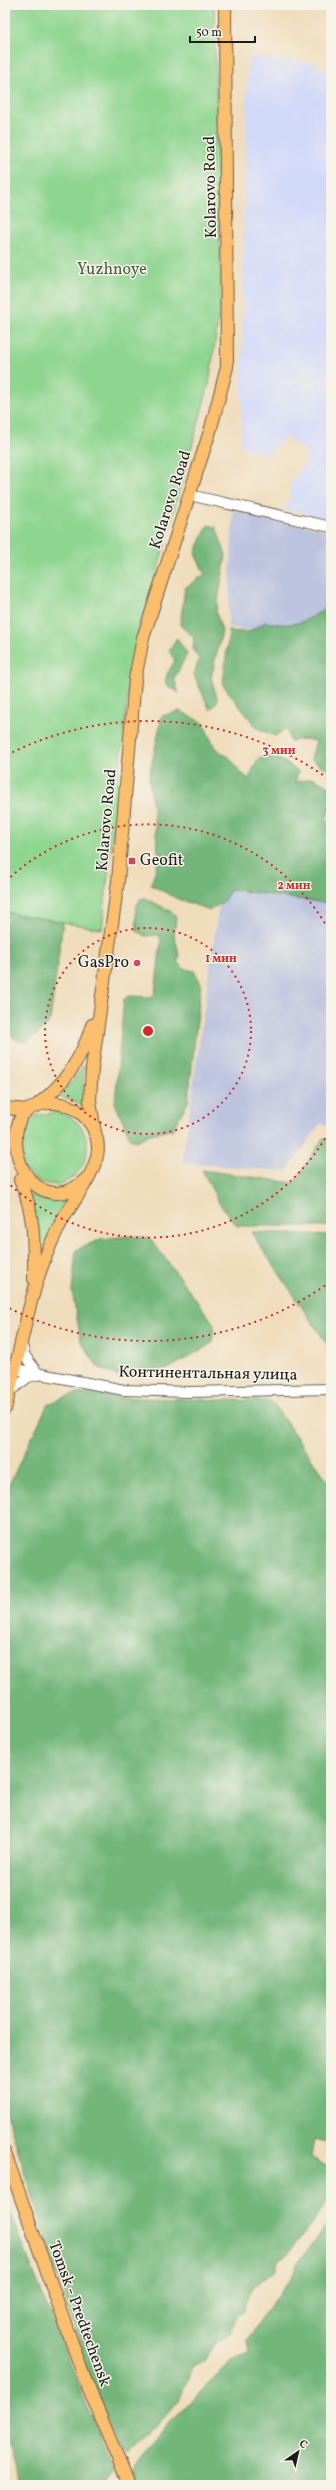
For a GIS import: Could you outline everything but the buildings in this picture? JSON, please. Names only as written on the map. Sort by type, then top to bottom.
[{"type":"main road","name":"Kolarovo Road","points":[[95,1133],[90,1086],[99,1001],[111,935],[118,881],[135,679],[143,638],[189,495],[227,367],[229,322],[225,5]]},
{"type":"main road","name":"Kolarovo Road","points":[[31,1108],[52,1093],[70,1072],[89,1037],[99,1001]]},
{"type":"main road","points":[[5,1108],[31,1108],[59,1103],[74,1108],[87,1119],[95,1133],[97,1156],[88,1176],[58,1229],[34,1287],[5,1409]]},
{"type":"main road","points":[[31,1108],[16,1121],[9,1135],[7,1157],[20,1179],[28,1198],[33,1219],[34,1287]]},
{"type":"main road","points":[[20,1179],[40,1191],[55,1193],[76,1186],[88,1176]]},
{"type":"main road","name":"Tomsk - Predtechensk","points":[[5,2153],[84,2377],[129,2485]]},
{"type":"street","points":[[189,495],[331,527]]},
{"type":"street","points":[[10,1391],[28,1377],[39,1375],[25,1356],[21,1342]]},
{"type":"street","name":"Континентальная улица","points":[[15,1369],[97,1386],[159,1392],[331,1389]]},
{"type":"shaded area","points":[[248,57],[314,63],[331,75],[331,519],[284,508],[292,494],[289,486],[307,459],[306,452],[286,437],[267,454],[241,447],[244,204]]},
{"type":"shaded area","points":[[233,510],[331,531],[331,621],[277,634],[228,627]]},
{"type":"shaded area","points":[[222,883],[331,903],[331,1126],[320,1124],[287,1171],[182,1163]]},
{"type":"green space","name":"Yuzhnoye","points":[[5,5],[214,5],[221,301],[209,384],[131,666],[102,929],[5,912]]},
{"type":"green space","points":[[208,525],[216,527],[226,555],[216,612],[222,631],[211,678],[218,701],[210,710],[194,675],[199,659],[193,650],[194,638],[180,625],[185,588],[205,574],[195,554]]},
{"type":"green space","points":[[331,602],[331,772],[311,759],[316,741],[304,739],[290,741],[286,728],[275,736],[257,728],[223,685],[229,631],[249,632],[265,622],[276,624],[293,624],[301,622],[315,615]]},
{"type":"green space","points":[[177,638],[187,654],[174,679],[179,693],[165,684],[167,674],[175,661],[169,650]]},
{"type":"green space","points":[[180,711],[203,723],[215,748],[231,759],[240,772],[249,779],[257,760],[270,753],[298,771],[295,782],[313,778],[331,788],[331,805],[326,820],[331,829],[331,904],[231,889],[223,902],[210,910],[178,899],[151,885],[159,859],[149,777],[162,716]]},
{"type":"green space","points":[[145,898],[170,911],[176,916],[174,935],[180,957],[177,961],[185,969],[194,971],[201,983],[188,1102],[172,1130],[150,1134],[136,1141],[130,1138],[115,1103],[124,999],[129,996],[153,997],[155,993],[161,941],[159,935],[145,936],[137,931],[136,908],[140,899]]},
{"type":"green space","points":[[5,912],[63,922],[50,1020],[39,1033],[28,1041],[18,1041],[5,1031]]},
{"type":"green space","points":[[83,1065],[85,1108],[75,1102],[59,1096],[74,1080]]},
{"type":"green space","points":[[58,1112],[75,1120],[84,1132],[87,1146],[85,1160],[78,1172],[67,1181],[54,1184],[37,1180],[22,1168],[22,1128],[38,1115]]},
{"type":"green space","points":[[323,1138],[331,1140],[331,1226],[237,1226],[219,1203],[202,1170],[294,1183]]},
{"type":"green space","points":[[30,1195],[47,1199],[66,1198],[50,1231],[37,1271]]},
{"type":"green space","points":[[251,1232],[331,1235],[331,1350]]},
{"type":"green space","points":[[129,1236],[150,1238],[214,1324],[212,1343],[170,1368],[117,1376],[98,1367],[81,1341],[72,1291],[76,1250],[101,1239]]},
{"type":"green space","points":[[76,1393],[136,1398],[271,1401],[331,1486],[331,2143],[314,2139],[311,2157],[325,2166],[331,2167],[331,2196],[288,2254],[279,2259],[274,2272],[262,2279],[253,2288],[247,2298],[244,2311],[236,2317],[232,2331],[213,2345],[205,2362],[191,2366],[190,2377],[185,2389],[168,2414],[127,2452],[118,2446],[89,2375],[5,2109],[5,1493],[48,1404]]},
{"type":"green space","points":[[5,2197],[32,2269],[113,2470],[101,2485],[19,2485],[5,2429]]},
{"type":"green space","points":[[331,2221],[331,2485],[134,2485],[131,2479],[139,2460],[173,2419],[232,2361],[249,2354],[247,2341],[270,2305],[292,2278],[297,2264]]},
{"type":"place","name":"Geofit","points":[[132,861]]},
{"type":"place","name":"GasPro","points":[[137,963]]}]
